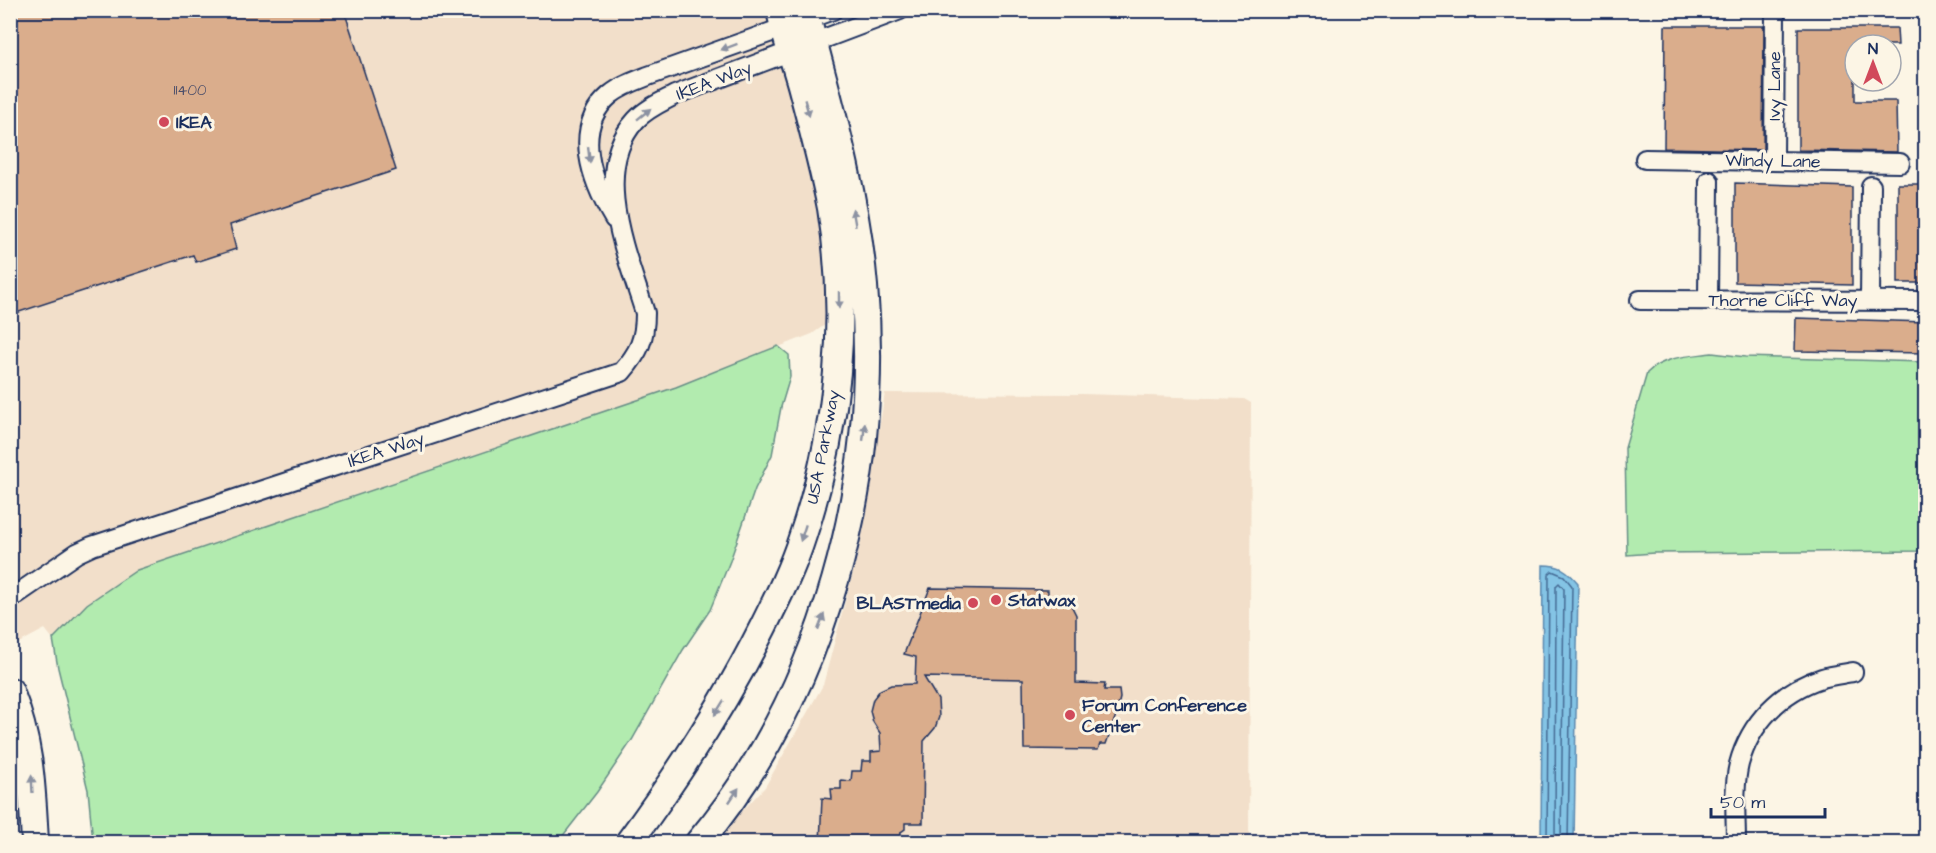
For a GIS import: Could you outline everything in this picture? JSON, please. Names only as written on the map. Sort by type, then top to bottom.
[{"type":"street","name":"IKEA Way","points":[[618,225],[603,200],[590,163],[588,142],[590,124],[598,107],[612,93],[625,85],[794,17],[833,10]]},
{"type":"street","name":"IKEA Way","points":[[10,599],[77,553],[93,546],[622,372],[642,344],[645,328],[645,313],[618,225],[613,182],[615,163],[623,141],[635,121],[648,109],[675,95],[900,10]]},
{"type":"street","name":"Ivy Lane","points":[[1774,161],[1775,10]]},
{"type":"street","name":"USA Parkway","points":[[699,843],[763,750],[804,668],[838,570],[859,471],[867,382],[864,284],[848,182],[802,48],[794,17]]},
{"type":"street","name":"USA Parkway","points":[[629,843],[677,775],[722,703],[779,595],[802,537],[828,440],[839,346],[839,282],[831,208],[813,128],[802,48]]},
{"type":"street","name":"Windy Lane","points":[[1645,159],[1900,163]]},
{"type":"street","points":[[1708,300],[1709,182]]},
{"type":"street","points":[[1870,301],[1871,186]]},
{"type":"street","name":"Thorne Cliff Way","points":[[1641,300],[1926,301]]},
{"type":"street","points":[[1736,843],[1736,794],[1739,765],[1755,729],[1785,695],[1822,678],[1853,672]]},
{"type":"street","points":[[10,691],[27,745],[32,775],[34,843]]},
{"type":"shaded area","points":[[11,11],[767,11],[801,115],[824,218],[832,320],[812,334],[676,387],[87,604],[53,639],[45,629],[11,647]]},
{"type":"shaded area","points":[[885,393],[1082,394],[1244,399],[1251,403],[1249,842],[713,842],[765,787],[823,685],[859,550]]},
{"type":"green space","points":[[778,346],[789,355],[790,377],[781,407],[772,455],[755,489],[710,610],[683,650],[632,740],[597,792],[558,842],[93,842],[88,790],[53,639],[87,604],[137,570],[676,387]]},
{"type":"green space","points":[[1712,353],[1746,357],[1925,362],[1925,551],[1627,555],[1625,448],[1647,373],[1669,360]]},
{"type":"water","points":[[1543,565],[1563,569],[1578,583],[1574,842],[1541,842]]},
{"type":"building","points":[[10,10],[344,10],[396,170],[230,225],[236,249],[196,262],[193,255],[10,315]]},
{"type":"building","points":[[1665,26],[1764,26],[1763,150],[1664,148]]},
{"type":"building","points":[[1798,28],[1897,28],[1897,33],[1843,33],[1843,93],[1855,93],[1855,101],[1896,101],[1897,152],[1798,150]]},
{"type":"building","points":[[1735,183],[1852,187],[1852,285],[1735,282]]},
{"type":"building","points":[[1898,184],[1926,184],[1926,283],[1898,283]]},
{"type":"building","points":[[1796,318],[1926,322],[1926,353],[1795,351]]},
{"type":"building","name":"Forum Conference Center","points":[[930,588],[1048,590],[1048,599],[1067,602],[1076,615],[1076,683],[1105,684],[1104,690],[1119,690],[1120,698],[1106,744],[1100,744],[1098,750],[1024,749],[1023,679],[924,677],[938,700],[939,717],[935,728],[924,741],[923,823],[905,823],[900,842],[820,843],[822,798],[832,799],[831,789],[841,789],[841,780],[851,781],[852,771],[861,771],[862,761],[871,761],[871,752],[881,751],[880,733],[873,722],[870,711],[873,699],[880,690],[891,685],[915,684],[916,657],[904,654]]},
{"type":"place","name":"IKEA","points":[[164,122]]},
{"type":"place","name":"Statwax","points":[[996,600]]},
{"type":"place","name":"BLASTmedia","points":[[973,603]]},
{"type":"place","name":"Forum Conference Center","points":[[1070,715]]}]
